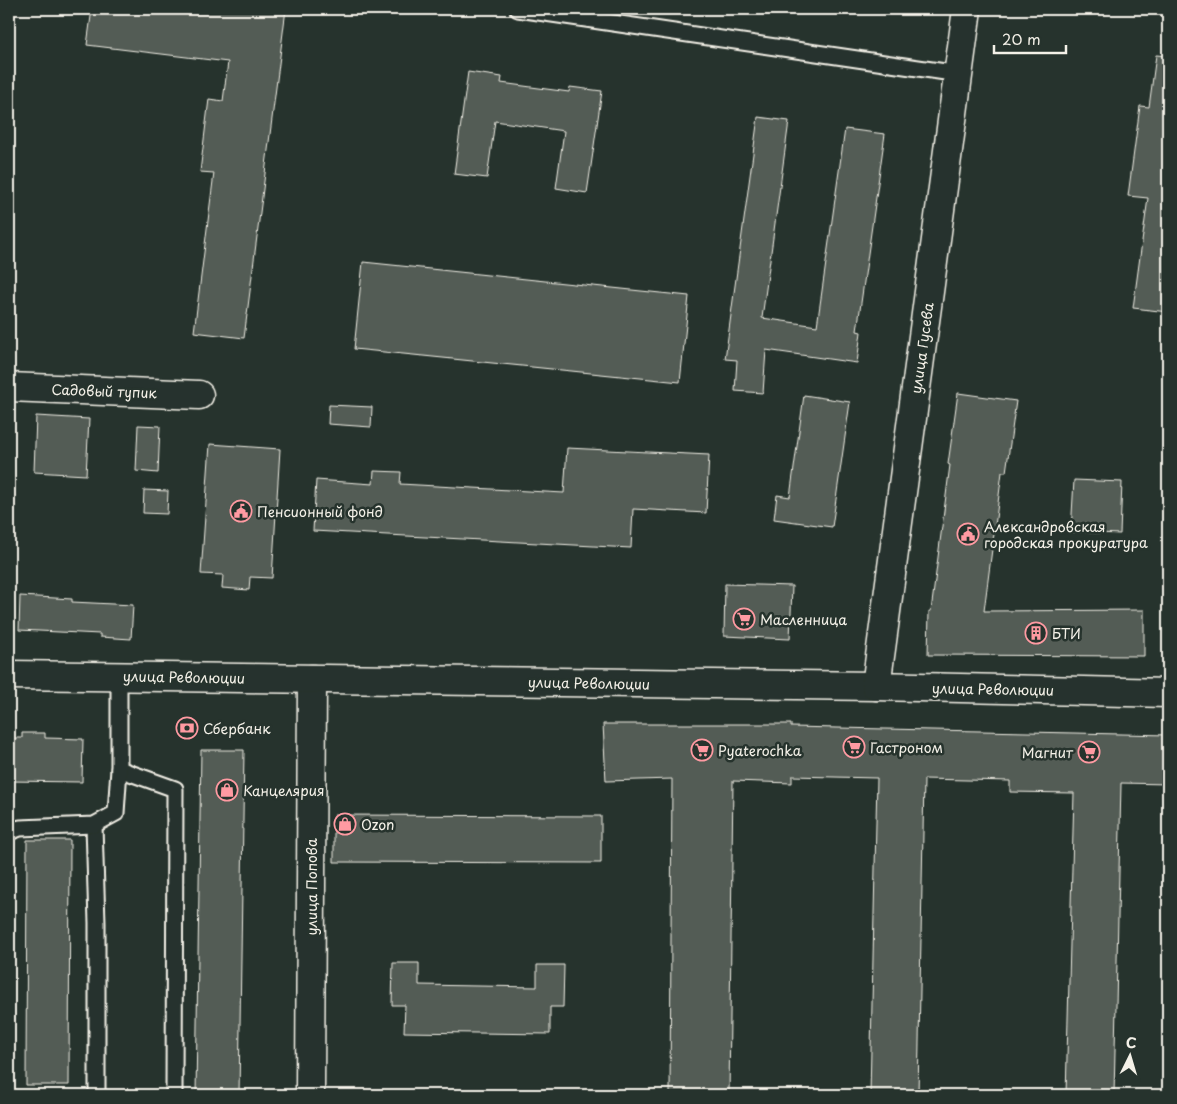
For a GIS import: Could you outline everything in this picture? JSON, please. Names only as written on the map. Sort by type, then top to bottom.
[{"type":"street","name":"улица Гусева","points":[[876,686],[967,9]]},
{"type":"street","name":"Садовый тупик","points":[[9,387],[199,395]]},
{"type":"street","name":"улица Революции","points":[[9,675],[876,686],[1168,692]]},
{"type":"street","name":"улица Попова","points":[[310,1095],[312,679]]},
{"type":"lane","points":[[518,9],[959,74]]},
{"type":"lane","points":[[9,832],[20,828],[94,825],[116,813],[119,769],[119,677]]},
{"type":"lane","points":[[119,769],[175,789],[174,1095]]},
{"type":"lane","points":[[94,825],[97,1095]]},
{"type":"building","points":[[92,9],[286,9],[244,338],[194,332],[214,173],[200,172],[209,99],[223,101],[228,62],[87,45]]},
{"type":"building","points":[[1156,55],[1168,56],[1168,312],[1133,308],[1148,198],[1128,196],[1140,106],[1149,107]]},
{"type":"building","points":[[468,72],[502,77],[501,83],[569,92],[570,87],[602,91],[587,193],[556,188],[564,131],[495,121],[487,178],[454,174]]},
{"type":"building","points":[[758,117],[789,121],[762,318],[817,326],[845,129],[885,134],[857,331],[861,332],[857,363],[766,350],[763,393],[735,391],[737,360],[725,359]]},
{"type":"building","points":[[363,262],[689,296],[680,382],[354,349]]},
{"type":"building","points":[[958,393],[1016,401],[1006,472],[1002,472],[984,611],[1144,610],[1144,656],[928,655],[929,611],[931,611]]},
{"type":"building","points":[[804,395],[850,402],[832,527],[774,519],[777,495],[790,497]]},
{"type":"building","points":[[329,405],[372,407],[371,427],[328,424]]},
{"type":"building","points":[[36,416],[89,419],[86,475],[34,472]]},
{"type":"building","points":[[138,425],[160,426],[158,473],[136,471]]},
{"type":"building","name":"Пенсионный фонд","points":[[210,444],[280,449],[272,578],[250,577],[249,590],[222,588],[223,575],[201,574]]},
{"type":"building","points":[[567,448],[709,455],[706,513],[633,509],[631,548],[313,531],[316,480],[373,484],[374,471],[401,472],[400,484],[564,493]]},
{"type":"building","points":[[1074,480],[1122,482],[1120,534],[1071,532]]},
{"type":"building","points":[[144,490],[168,491],[167,514],[143,513]]},
{"type":"building","points":[[725,584],[792,586],[790,639],[724,636]]},
{"type":"building","points":[[20,596],[72,599],[72,602],[133,605],[131,639],[100,637],[100,634],[19,630]]},
{"type":"building","points":[[603,724],[791,724],[791,727],[1168,735],[1168,784],[1121,783],[1114,1095],[1066,1095],[1074,793],[1010,792],[1010,781],[924,779],[918,1095],[870,1095],[877,778],[792,776],[792,783],[733,781],[729,1095],[670,1095],[672,779],[606,781]]},
{"type":"building","points":[[22,733],[45,733],[45,738],[83,739],[82,782],[9,781],[9,738],[22,738]]},
{"type":"building","points":[[201,750],[244,750],[239,1095],[196,1095]]},
{"type":"building","points":[[334,815],[601,816],[601,863],[334,862]]},
{"type":"building","points":[[27,840],[70,840],[69,1085],[26,1085]]},
{"type":"building","points":[[393,963],[419,963],[419,985],[537,987],[537,965],[564,965],[563,1007],[550,1007],[550,1034],[404,1032],[405,1005],[392,1005]]},
{"type":"place","name":"Пенсионный фонд","points":[[241,511]]},
{"type":"place","name":"Александровская городская прокуратура","points":[[968,534]]},
{"type":"place","name":"Масленница","points":[[744,619]]},
{"type":"place","name":"БТИ","points":[[1036,633]]},
{"type":"place","name":"Сбербанк","points":[[187,728]]},
{"type":"place","name":"Гастроном","points":[[854,747]]},
{"type":"place","name":"Pyaterochka","points":[[702,750]]},
{"type":"place","name":"Магнит","points":[[1089,752]]},
{"type":"place","name":"Канцелярия","points":[[227,790]]},
{"type":"place","name":"Ozon","points":[[345,824]]}]
